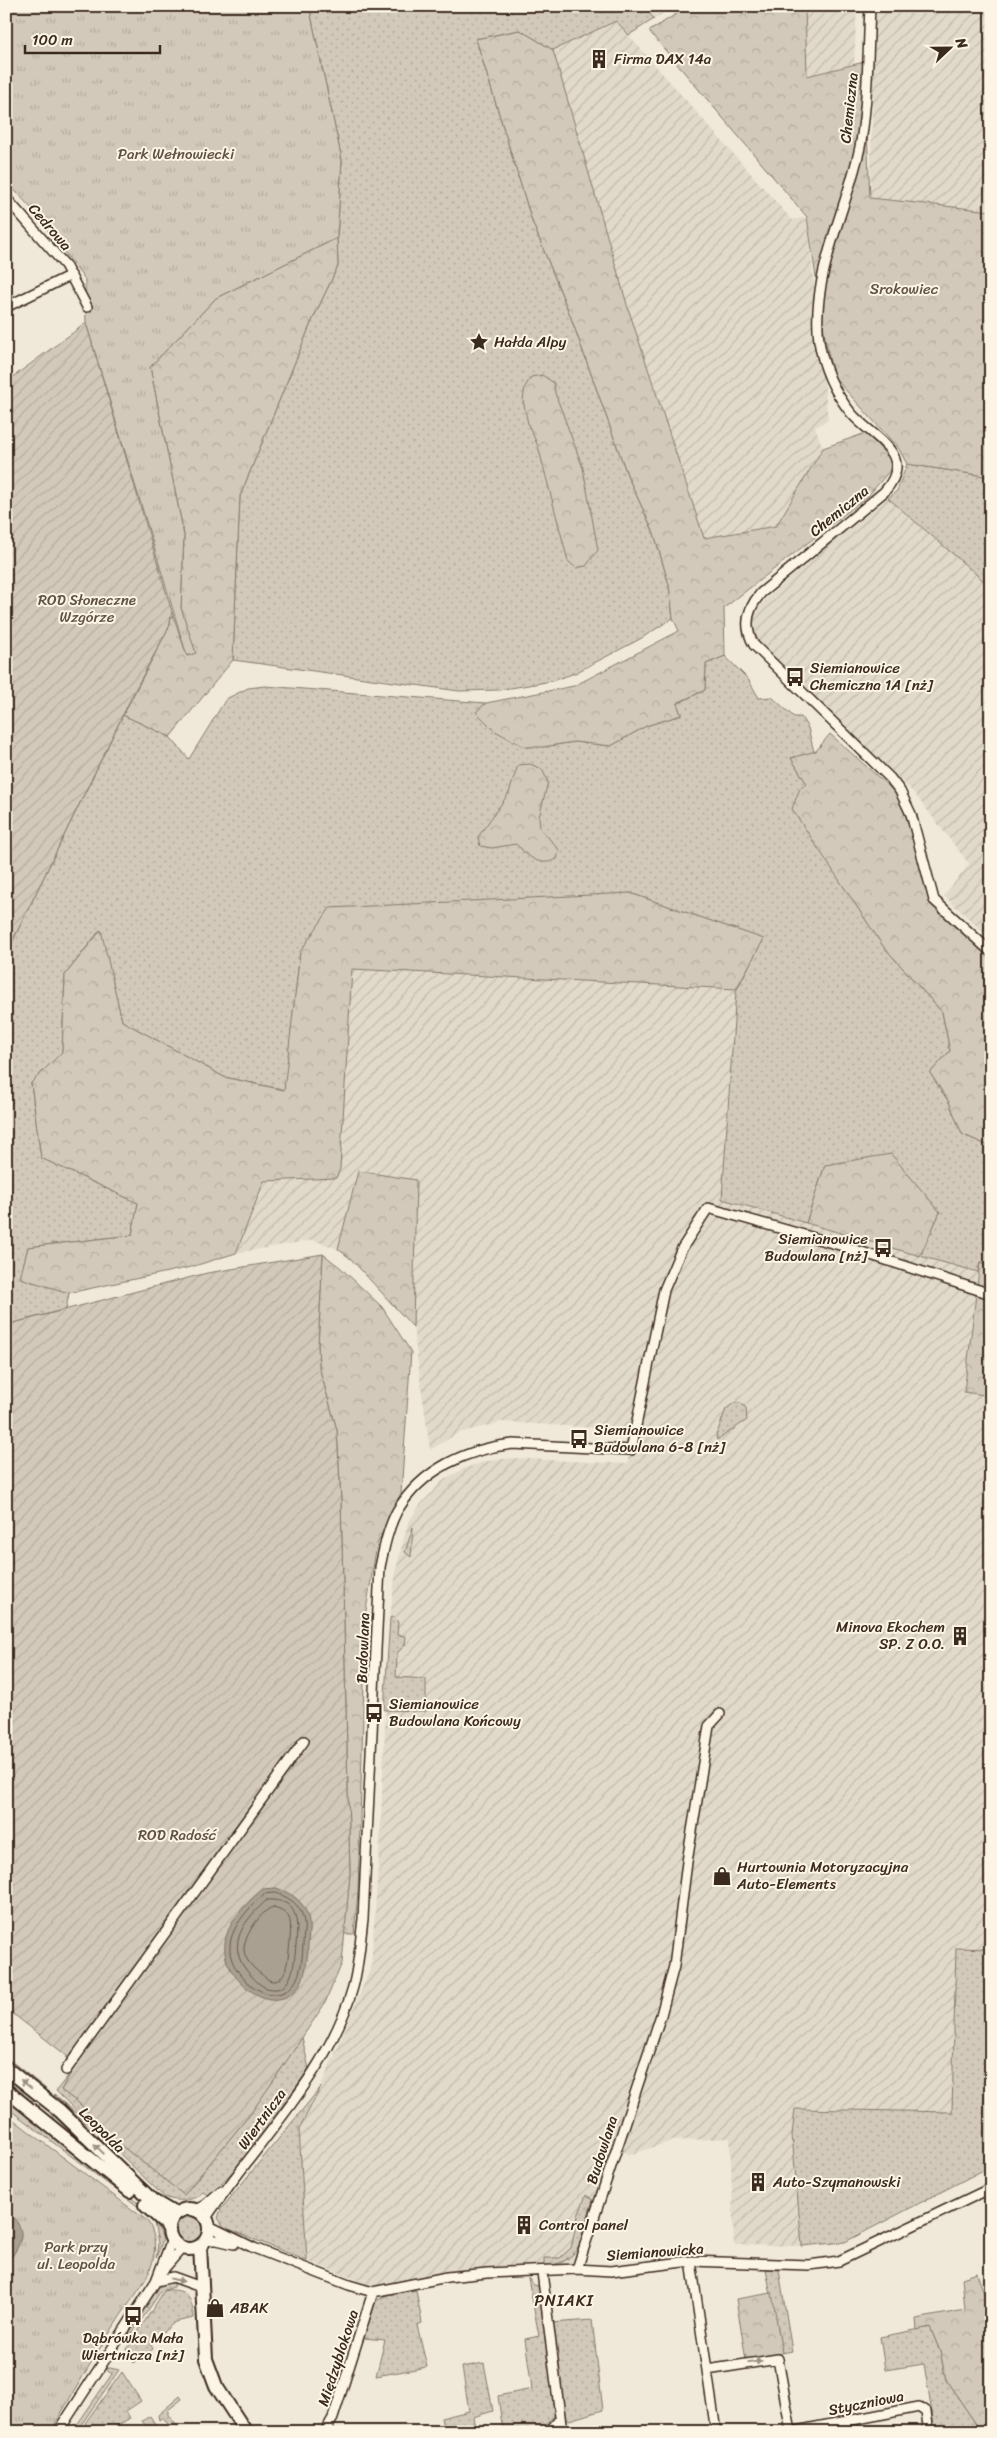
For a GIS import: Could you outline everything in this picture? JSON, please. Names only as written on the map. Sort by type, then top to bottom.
[{"type":"street","name":"Chemiczna","points":[[870,6],[867,90],[861,142],[852,181],[824,275],[818,316],[819,340],[829,378],[840,398],[851,413],[892,450],[896,462],[896,475],[884,492],[761,593],[749,612],[747,628],[754,645],[890,778],[900,791],[911,814],[934,900],[991,952]]},
{"type":"street","name":"Cedrowa","points":[[6,198],[71,275],[87,306]]},
{"type":"street","name":"Cedrowa","points":[[6,308],[71,275]]},
{"type":"street","name":"Budowlana","points":[[317,2066],[330,2044],[345,2010],[358,1966],[374,1713],[380,1567],[387,1536],[398,1511],[421,1482],[445,1464],[474,1451],[513,1444],[631,1450],[664,1290],[681,1250],[708,1208],[843,1246],[991,1294]]},
{"type":"street","name":"Budowlana","points":[[577,2269],[653,2041],[674,1966],[687,1862],[709,1726],[720,1714]]},
{"type":"street","points":[[66,2070],[304,1741]]},
{"type":"street","name":"Wiertnicza","points":[[195,2210],[205,2205],[227,2186],[273,2129],[317,2066]]},
{"type":"street","name":"Leopolda","points":[[6,2068],[45,2099],[153,2200],[175,2214]]},
{"type":"street","name":"Leopolda","points":[[6,2090],[111,2174],[186,2242]]},
{"type":"street","points":[[35,2112],[45,2099]]},
{"type":"street","name":"Wiertnicza","points":[[208,2222],[227,2186]]},
{"type":"street","name":"Siemianowicka","points":[[208,2222],[254,2248],[349,2285],[373,2292],[447,2277],[487,2273],[577,2269],[611,2271],[691,2262],[809,2264],[839,2261],[991,2188]]},
{"type":"street","points":[[58,2432],[157,2278],[186,2242],[208,2222],[195,2210],[181,2210],[175,2214],[170,2222],[186,2242],[200,2291],[206,2359],[216,2386],[246,2432]]},
{"type":"street","name":"Siemianowicka","points":[[186,2242],[218,2240],[254,2248]]},
{"type":"street","points":[[691,2262],[716,2432]]},
{"type":"street","points":[[542,2272],[562,2432]]},
{"type":"street","points":[[157,2278],[173,2277],[200,2291]]},
{"type":"street","name":"Międzyblokowa","points":[[325,2432],[333,2418],[373,2292]]},
{"type":"street","name":"Styczniowa","points":[[707,2370],[778,2359],[791,2432],[918,2407],[926,2412],[929,2432]]},
{"type":"street","points":[[549,2432],[560,2419]]},
{"type":"shaded area","points":[[644,6],[675,6],[654,19]]},
{"type":"shaded area","points":[[805,6],[857,6],[854,64],[806,76]]},
{"type":"shaded area","points":[[875,6],[991,6],[991,211],[870,198]]},
{"type":"shaded area","points":[[616,21],[792,220],[807,217],[828,420],[815,427],[823,448],[776,526],[704,538],[628,308],[553,50]]},
{"type":"shaded area","points":[[888,498],[991,587],[991,939],[944,896],[969,864],[913,792],[771,656],[754,635],[750,621],[760,604],[835,539]]},
{"type":"shaded area","points":[[351,969],[736,989],[722,1199],[978,1272],[964,1391],[991,1396],[991,1949],[956,1948],[952,2112],[795,2109],[792,2135],[802,2246],[734,2245],[730,2138],[672,2141],[629,2155],[615,2146],[575,2262],[373,2286],[307,2261],[299,2129],[321,2087],[371,1967],[380,1839],[390,1618],[396,1569],[408,1523],[420,1505],[443,1480],[465,1468],[487,1461],[511,1458],[628,1464],[629,1430],[502,1422],[458,1433],[430,1450],[413,1327],[351,1259],[338,1249],[313,1240],[236,1253],[263,1181],[340,1169]]},
{"type":"green space","name":"Park Wełnowiecki","points":[[6,6],[11,6],[14,11],[20,6],[309,6],[342,160],[337,238],[216,298],[150,367],[184,535],[181,608],[196,653],[187,656],[86,323],[85,280],[32,209],[6,181]]},
{"type":"green space","name":"Hałda Alpy","points":[[309,6],[644,6],[654,19],[629,35],[616,21],[553,50],[520,30],[476,39],[532,221],[570,315],[628,477],[654,533],[669,585],[673,618],[640,639],[575,673],[552,681],[499,690],[459,691],[233,660],[240,496],[311,323],[338,266],[337,238],[342,160]]},
{"type":"green space","name":"Srokowiec","points":[[689,6],[805,6],[807,76],[864,62],[870,198],[991,211],[991,477],[907,464],[899,449],[833,376],[825,338],[807,217],[649,31]]},
{"type":"green space","points":[[520,30],[553,50],[628,308],[704,538],[776,526],[823,448],[866,433],[892,461],[891,469],[868,496],[724,608],[725,656],[706,664],[705,690],[677,703],[681,715],[646,726],[611,746],[574,742],[543,747],[525,747],[495,731],[476,712],[486,703],[574,686],[679,631],[673,618],[669,585],[654,533],[628,477],[570,315],[532,221],[476,39]]},
{"type":"green space","points":[[337,238],[338,266],[311,323],[240,496],[233,660],[170,737],[123,715],[169,627],[172,612],[187,656],[195,653],[181,608],[184,535],[150,367],[216,298]]},
{"type":"green space","name":"ROD Słoneczne Wzgórze","points":[[86,323],[172,612],[169,627],[135,690],[15,936],[6,959],[6,382]]},
{"type":"green space","points":[[542,375],[554,383],[555,393],[583,468],[598,550],[586,566],[576,568],[568,561],[538,446],[528,424],[523,400],[525,387],[531,377]]},
{"type":"green space","points":[[907,464],[991,477],[991,587],[888,498],[897,491]]},
{"type":"green space","points":[[725,656],[748,679],[759,698],[772,697],[794,717],[801,717],[808,728],[814,752],[791,758],[807,784],[841,882],[883,946],[942,1012],[950,1051],[930,1073],[949,1102],[962,1134],[991,1147],[991,1265],[980,1262],[978,1272],[920,1256],[940,1212],[825,1165],[806,1223],[722,1199],[736,991],[763,939],[630,893],[300,952],[285,1090],[224,1077],[122,1021],[100,930],[65,975],[62,1052],[31,1083],[41,1158],[138,1203],[132,1235],[28,1247],[21,1277],[69,1293],[66,1309],[6,1325],[6,959],[15,936],[123,715],[170,737],[189,759],[226,699],[248,688],[265,686],[486,703],[477,713],[543,747],[574,742],[611,746],[646,726],[681,715],[677,704],[705,690],[706,664]]},
{"type":"green space","points":[[830,734],[895,792],[907,819],[932,905],[985,953],[991,963],[991,1147],[962,1134],[949,1102],[930,1073],[950,1051],[942,1012],[883,946],[792,809],[800,788],[807,784],[791,758],[816,751]]},
{"type":"green space","points":[[530,764],[542,769],[548,782],[539,817],[540,828],[559,850],[557,859],[551,861],[545,862],[534,859],[516,844],[492,848],[480,846],[478,837],[509,793],[518,765]]},
{"type":"green space","points":[[630,893],[764,939],[736,989],[352,969],[340,1169],[336,1178],[264,1181],[236,1253],[191,1267],[69,1293],[20,1278],[28,1247],[132,1235],[138,1203],[41,1158],[31,1083],[62,1052],[65,975],[101,930],[122,1021],[224,1077],[284,1090],[300,952],[330,908]]},
{"type":"green space","points":[[891,1154],[940,1212],[920,1256],[806,1223],[825,1165]]},
{"type":"green space","points":[[358,1171],[416,1180],[413,1327],[351,1259],[338,1249]]},
{"type":"green space","points":[[323,1254],[341,1268],[382,1307],[411,1352],[401,1493],[377,1544],[366,1610],[358,1892],[354,1934],[344,1934],[350,1874],[341,1501],[337,1430],[319,1367],[318,1345]]},
{"type":"green space","name":"ROD Radość","points":[[323,1254],[318,1345],[319,1367],[337,1430],[341,1501],[350,1874],[342,1963],[325,2003],[278,2074],[251,2113],[184,2195],[108,2135],[80,2104],[61,2090],[74,2068],[66,2062],[67,2056],[12,2013],[6,2019],[6,1325],[207,1273]]},
{"type":"green space","points":[[980,1262],[991,1265],[991,1396],[964,1392]]},
{"type":"green space","points":[[734,1403],[741,1403],[746,1408],[747,1420],[717,1440],[716,1436],[726,1409]]},
{"type":"green space","points":[[413,1527],[411,1557],[405,1552]]},
{"type":"green space","points":[[393,1617],[398,1622],[397,1635],[406,1636],[405,1645],[397,1653],[396,1677],[426,1679],[426,1711],[384,1710],[390,1618]]},
{"type":"green space","points":[[956,1948],[991,1949],[991,2166],[845,2242],[802,2246],[792,2135],[795,2109],[952,2112]]},
{"type":"green space","points":[[302,2037],[309,2069],[243,2161],[209,2196],[203,2192],[195,2198],[185,2200],[174,2200],[164,2197],[56,2091],[74,2068],[61,2090],[80,2104],[108,2135],[184,2195],[251,2113]]},
{"type":"green space","points":[[6,2057],[46,2089],[40,2088],[6,2062]]},
{"type":"green space","points":[[6,2074],[38,2101],[28,2100],[6,2083]]},
{"type":"green space","points":[[321,2087],[299,2129],[307,2261],[224,2227],[218,2218],[221,2209]]},
{"type":"green space","points":[[54,2095],[75,2112],[141,2182],[55,2100]]},
{"type":"green space","points":[[6,2096],[149,2212],[148,2214],[6,2107]]},
{"type":"green space","points":[[49,2109],[81,2139],[79,2141],[54,2120]]},
{"type":"green space","name":"Park przy ul. Leopolda","points":[[6,2114],[146,2220],[152,2229],[154,2241],[153,2259],[149,2272],[120,2316],[50,2432],[12,2432],[6,2429]]},
{"type":"green space","points":[[586,2195],[593,2200],[578,2248],[563,2261],[544,2267],[544,2258],[560,2258],[571,2248],[578,2216]]},
{"type":"green space","points":[[189,2214],[199,2218],[203,2228],[199,2238],[189,2242],[179,2238],[175,2228],[179,2218]]},
{"type":"green space","points":[[154,2223],[162,2237],[156,2258],[158,2243]]},
{"type":"green space","points":[[766,2269],[779,2270],[792,2351],[782,2353]]},
{"type":"green space","points":[[977,2273],[985,2296],[991,2294],[991,2432],[975,2432],[976,2424],[946,2380],[940,2351],[930,2327],[917,2330],[916,2319],[965,2310],[962,2278]]},
{"type":"green space","points":[[528,2278],[534,2285],[539,2286],[556,2413],[540,2432],[503,2432],[498,2396],[532,2389],[525,2339],[539,2336]]},
{"type":"green space","points":[[169,2283],[175,2284],[174,2287],[161,2291],[132,2334],[129,2332],[159,2287]]},
{"type":"green space","points":[[176,2290],[188,2297],[194,2318],[175,2322],[150,2343],[153,2349],[134,2363],[127,2349],[164,2291]]},
{"type":"green space","points":[[416,2290],[422,2323],[417,2325],[427,2367],[376,2376],[385,2340],[363,2338],[376,2301],[387,2295]]},
{"type":"green space","points":[[772,2293],[782,2353],[746,2360],[736,2299]]},
{"type":"green space","points":[[592,2320],[603,2410],[566,2421],[551,2323]]},
{"type":"green space","points":[[930,2327],[940,2351],[946,2380],[976,2424],[975,2432],[935,2432],[924,2364],[885,2370],[880,2337]]},
{"type":"green space","points":[[484,2363],[493,2411],[473,2417],[476,2432],[436,2432],[443,2427],[441,2418],[469,2411],[462,2367]]},
{"type":"green space","points":[[105,2369],[119,2370],[76,2432],[72,2432],[112,2374]]},
{"type":"green space","points":[[122,2372],[141,2401],[126,2411],[130,2418],[107,2432],[91,2432],[85,2423]]},
{"type":"green space","points":[[180,2396],[182,2399],[168,2410],[168,2415],[182,2432],[173,2432],[163,2417],[159,2420],[158,2415]]},
{"type":"green space","points":[[150,2416],[160,2432],[150,2432],[142,2421]]},
{"type":"water","points":[[276,1888],[291,1894],[297,1899],[308,1916],[307,1962],[303,1978],[296,1990],[287,1997],[268,1999],[249,1990],[234,1975],[227,1963],[225,1948],[228,1930],[241,1910],[263,1889]]},
{"type":"water","points":[[6,2211],[18,2224],[21,2237],[16,2250],[6,2265]]},
{"type":"place","name":"Firma DAX 14a","points":[[599,59]]},
{"type":"place","name":"Hałda Alpy","points":[[479,342]]},
{"type":"place","name":"Siemianowice Chemiczna 1A [nż]","points":[[795,677]]},
{"type":"place","name":"Siemianowice Budowlana [nż]","points":[[883,1248]]},
{"type":"place","name":"Siemianowice Budowlana 6-8 [nż]","points":[[579,1439]]},
{"type":"place","name":"Minova Ekochem SP. Z O.O.","points":[[960,1636]]},
{"type":"place","name":"Siemianowice Budowlana Końcowy","points":[[374,1713]]},
{"type":"place","name":"Hurtownia Motoryzacyjna Auto-Elements","points":[[722,1876]]},
{"type":"place","name":"Auto-Szymanowski","points":[[758,2182]]},
{"type":"place","name":"Control panel","points":[[524,2225]]},
{"type":"place","name":"ABAK","points":[[215,2308]]},
{"type":"place","name":"Dąbrówka Mała Wiertnicza [nż]","points":[[133,2316]]},
{"type":"district","name":"PNIAKI","points":[[564,2300]]}]
